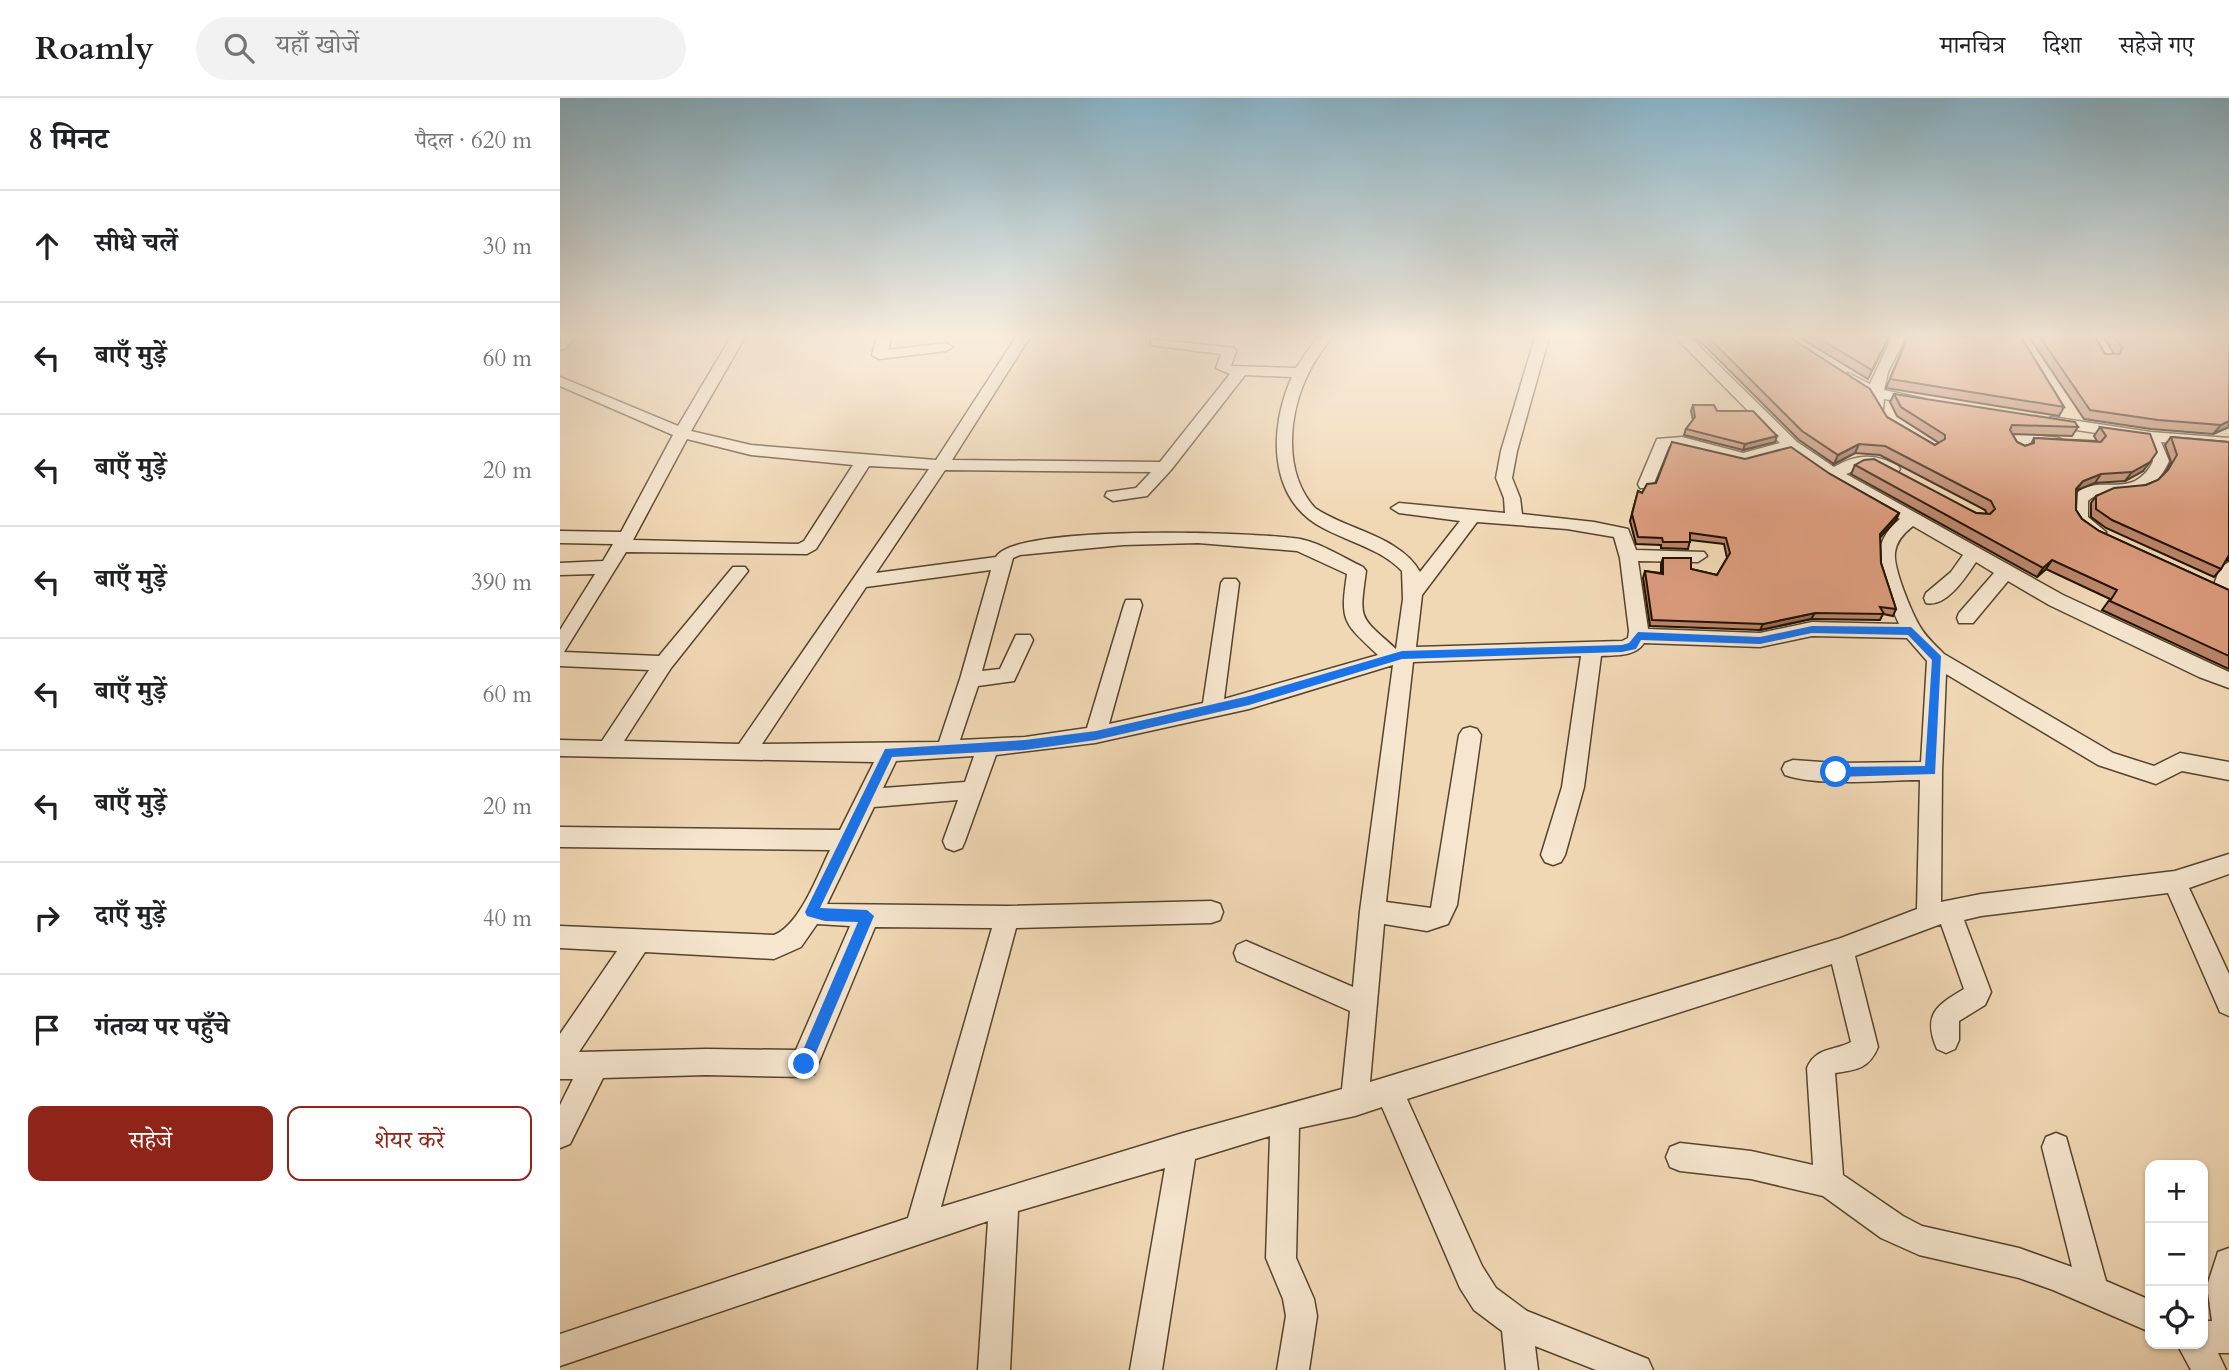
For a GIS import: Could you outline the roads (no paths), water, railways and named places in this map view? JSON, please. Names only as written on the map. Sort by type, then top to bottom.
[{"type":"street","points":[[596,396],[682,433],[751,450],[864,461],[942,465],[1165,467]]},
{"type":"street","points":[[560,646],[641,513],[703,396]]},
{"type":"street","points":[[745,753],[942,465],[985,396]]},
{"type":"street","points":[[1113,496],[1141,492],[1165,467],[1220,396]]},
{"type":"street","points":[[1292,396],[1284,450],[1293,495],[1310,512],[1400,559],[1412,570],[1415,591]]},
{"type":"street","points":[[1514,519],[1511,498],[1503,478],[1524,396]]},
{"type":"street","points":[[1742,396],[1791,444],[1834,474],[2056,600],[2135,639],[2229,680]]},
{"type":"street","points":[[1876,396],[1889,421]]},
{"type":"street","points":[[1892,396],[1933,404]]},
{"type":"street","points":[[2020,447],[2015,438],[2084,445],[2062,404]]},
{"type":"street","points":[[2037,419],[2151,437],[2228,441]]},
{"type":"street","points":[[2110,539],[2084,524],[2078,516],[2078,504],[2084,495],[2099,490],[2132,488],[2155,474],[2161,461],[2151,437]]},
{"type":"street","points":[[1646,484],[1663,442],[1676,442],[1741,458],[1762,455],[1791,444]]},
{"type":"street","points":[[1834,474],[1855,461],[1865,459],[1883,464],[1907,477]]},
{"type":"street","points":[[560,537],[801,550],[810,545],[864,461]]},
{"type":"street","points":[[560,748],[745,753],[889,753],[988,747],[1096,735],[1212,709],[1397,657],[1592,650],[1632,646],[1638,636],[1629,558],[1622,533],[1599,527],[1471,518],[1399,508]]},
{"type":"street","points":[[1355,1102],[1397,657],[1415,591],[1471,518]]},
{"type":"street","points":[[1912,518],[1893,534],[1886,554],[1903,616],[1911,631],[1937,659],[2106,759],[2156,775],[2180,762],[2229,771]]},
{"type":"street","points":[[1300,545],[1322,519]]},
{"type":"street","points":[[946,751],[970,679],[1002,562],[1006,554],[1017,549],[1123,539],[1198,537],[1300,545],[1357,572],[1351,610],[1357,624],[1397,657]]},
{"type":"street","points":[[1933,598],[1957,576],[1975,552]]},
{"type":"street","points":[[1629,558],[1638,555],[1698,556]]},
{"type":"street","points":[[861,581],[1002,562]]},
{"type":"street","points":[[560,569],[609,567]]},
{"type":"street","points":[[2200,580],[2225,592],[2229,568]]},
{"type":"street","points":[[608,750],[664,663],[739,571]]},
{"type":"street","points":[[1966,618],[2006,572]]},
{"type":"street","points":[[1212,709],[1230,583]]},
{"type":"street","points":[[1096,735],[1133,605]]},
{"type":"street","points":[[1638,636],[1760,640],[1812,629],[1911,631]]},
{"type":"street","points":[[970,679],[1007,676],[1023,640]]},
{"type":"street","points":[[1553,855],[1573,787],[1592,650]]},
{"type":"street","points":[[560,659],[664,663]]},
{"type":"street","points":[[1937,659],[1931,771],[1939,914],[1978,992],[1973,998],[1946,1014],[1947,1041]]},
{"type":"street","points":[[1372,911],[1427,920],[1438,916],[1445,905],[1470,735]]},
{"type":"street","points":[[954,841],[988,747]]},
{"type":"street","points":[[560,937],[774,947],[789,944],[800,933],[811,912],[889,753]]},
{"type":"street","points":[[1793,769],[1836,772],[1931,771]]},
{"type":"street","points":[[869,798],[973,790]]},
{"type":"street","points":[[560,837],[848,840]]},
{"type":"street","points":[[560,1350],[1004,1201],[1183,1147],[1355,1102],[1841,950],[1939,914],[2062,894],[2175,881],[2229,864]]},
{"type":"street","points":[[2175,881],[2229,1003]]},
{"type":"street","points":[[811,912],[825,915],[1007,917],[1211,912]]},
{"type":"street","points":[[560,1066],[706,1062],[804,1064],[867,916]]},
{"type":"street","points":[[920,1228],[1007,917]]},
{"type":"street","points":[[560,1057],[638,940]]},
{"type":"street","points":[[1829,1183],[1821,1068],[1826,1062],[1854,1058],[1866,1047],[1841,950]]},
{"type":"street","points":[[1246,953],[1363,1004]]},
{"type":"street","points":[[560,1134],[594,1067]]},
{"type":"street","points":[[1389,1091],[1471,1277],[1485,1299],[1517,1323],[1637,1370]]},
{"type":"street","points":[[1286,1118],[1281,1258],[1300,1302],[1302,1319],[1293,1370]]},
{"type":"street","points":[[1146,1370],[1183,1147]]},
{"type":"street","points":[[2056,1147],[2093,1290]]},
{"type":"street","points":[[1680,1157],[1751,1165],[1829,1183],[1855,1198],[1892,1227],[1919,1240],[2019,1263],[2093,1290],[2145,1314]]},
{"type":"street","points":[[994,1370],[1004,1201]]},
{"type":"street","points":[[2208,1337],[2229,1335],[2222,1286],[2229,1263]]},
{"type":"street","points":[[1517,1323],[1522,1370]]},
{"type":"street","points":[[2196,1349],[2210,1370]]}]
